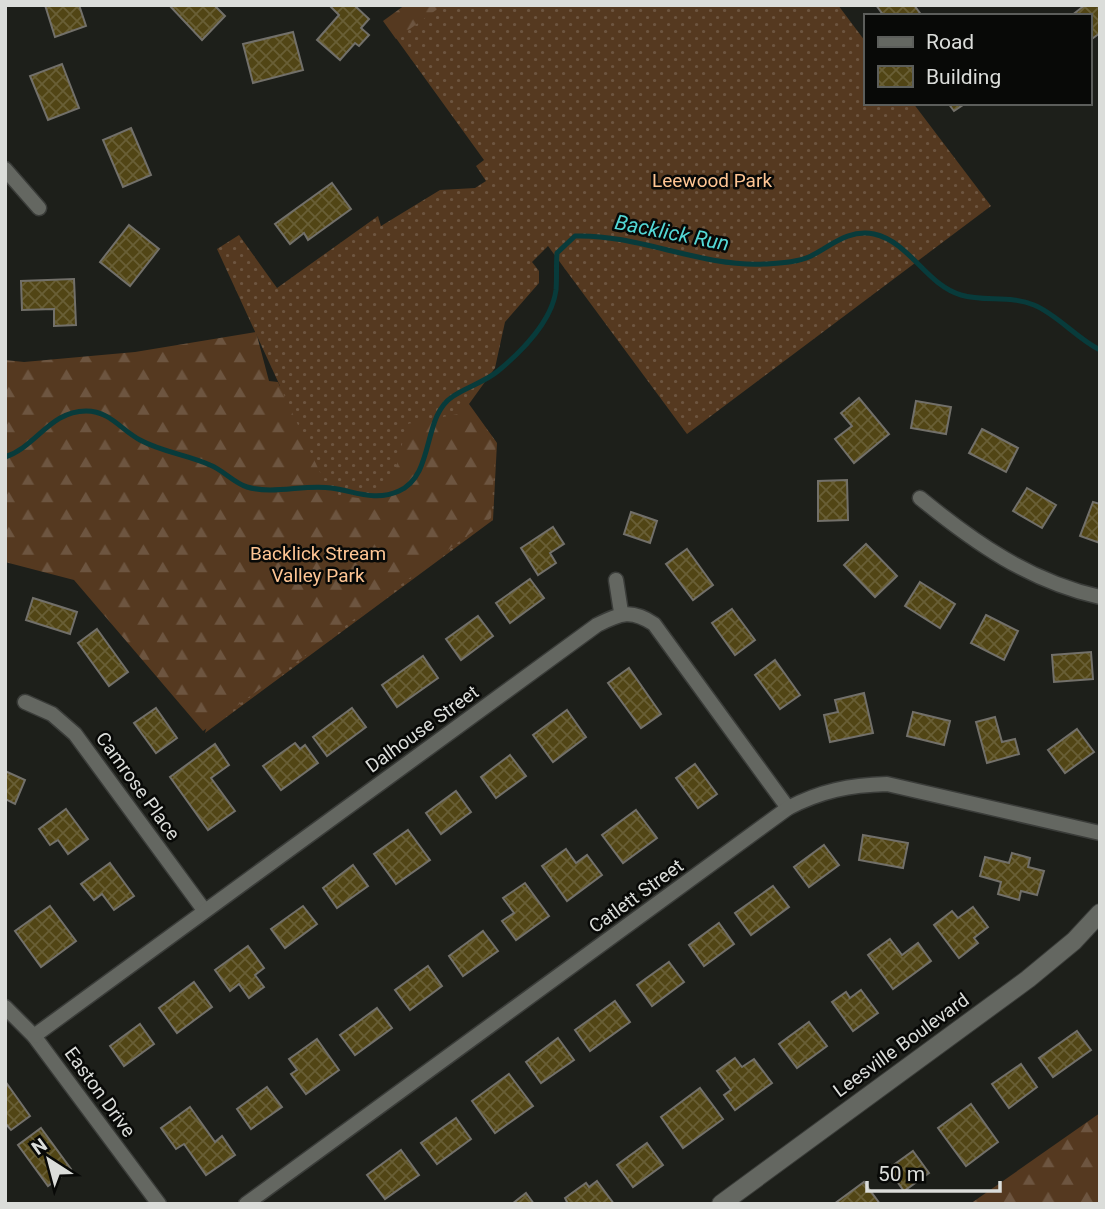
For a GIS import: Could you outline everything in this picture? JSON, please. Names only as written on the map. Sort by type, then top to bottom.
[{"type":"street","points":[[5,169],[39,208]]},
{"type":"street","points":[[920,498],[959,530],[1005,561],[1056,585],[1100,597]]},
{"type":"street","points":[[617,580],[621,612],[640,615],[654,624],[788,808]]},
{"type":"street","name":"Dalhouse Street","points":[[34,1036],[597,625],[621,612]]},
{"type":"street","name":"Camrose Place","points":[[25,702],[52,714],[75,734],[204,910]]},
{"type":"street","name":"Catlett Street","points":[[246,1204],[788,808],[829,790],[857,785],[887,785],[1100,832]]},
{"type":"street","name":"Leesville Boulevard","points":[[721,1204],[1028,979],[1074,940],[1100,913]]},
{"type":"street","name":"Easton Drive","points":[[5,1007],[34,1036],[159,1204]]},
{"type":"green space","points":[[405,5],[443,5],[396,39],[383,21]]},
{"type":"green space","name":"Leewood Park","points":[[409,5],[838,5],[864,40],[864,105],[915,105],[991,206],[687,434],[548,246],[532,262],[539,271],[539,283],[505,322],[495,368],[469,404],[497,443],[493,520],[205,733],[256,533],[280,386],[217,249],[239,235],[277,288],[378,216],[381,226],[440,190],[475,188],[486,181],[476,166],[484,160],[385,23]]},
{"type":"green space","name":"Backlick Stream Valley Park","points":[[256,332],[269,381],[278,382],[330,494],[365,499],[394,476],[407,424],[458,414],[467,403],[496,442],[491,518],[203,731],[74,580],[5,562],[5,360],[24,362],[135,352]]},
{"type":"green space","points":[[1100,1113],[1100,1204],[970,1204]]},
{"type":"building","points":[[45,5],[79,5],[86,26],[55,37]]},
{"type":"building","points":[[169,5],[214,5],[225,16],[202,40]]},
{"type":"building","points":[[329,5],[354,5],[369,19],[361,28],[369,35],[359,46],[355,43],[340,60],[317,40],[339,15]]},
{"type":"building","points":[[876,5],[914,5],[921,14],[883,14]]},
{"type":"building","points":[[1085,5],[1100,5],[1100,33],[1091,40],[1091,14],[1074,14]]},
{"type":"building","points":[[293,32],[303,70],[253,83],[243,44]]},
{"type":"building","points":[[62,64],[79,108],[48,120],[30,76]]},
{"type":"building","points":[[950,105],[963,105],[954,111]]},
{"type":"building","points":[[131,128],[151,175],[123,187],[103,140]]},
{"type":"building","points":[[332,183],[351,209],[308,240],[304,233],[290,244],[275,224]]},
{"type":"building","points":[[129,225],[159,249],[130,286],[100,262]]},
{"type":"building","points":[[74,279],[76,325],[54,326],[54,309],[22,310],[21,281]]},
{"type":"building","points":[[859,398],[889,434],[854,463],[835,439],[852,426],[841,413]]},
{"type":"building","points":[[916,401],[951,407],[946,434],[911,428]]},
{"type":"building","points":[[982,429],[1018,448],[1006,472],[969,453]]},
{"type":"building","points":[[847,480],[848,520],[818,521],[818,481]]},
{"type":"building","points":[[1027,488],[1056,505],[1042,528],[1013,511]]},
{"type":"building","points":[[1093,502],[1100,504],[1100,543],[1080,536]]},
{"type":"building","points":[[631,512],[657,521],[650,543],[624,534]]},
{"type":"building","points":[[553,527],[564,544],[550,553],[556,563],[538,575],[521,548]]},
{"type":"building","points":[[866,544],[897,576],[875,597],[844,565]]},
{"type":"building","points":[[687,549],[713,585],[693,600],[666,564]]},
{"type":"building","points":[[530,579],[544,598],[510,623],[496,603]]},
{"type":"building","points":[[920,582],[955,604],[940,628],[905,606]]},
{"type":"building","points":[[33,598],[77,612],[70,634],[26,620]]},
{"type":"building","points":[[732,609],[755,640],[735,655],[712,623]]},
{"type":"building","points":[[986,615],[1018,631],[1004,660],[971,643]]},
{"type":"building","points":[[478,616],[493,636],[461,660],[446,639]]},
{"type":"building","points":[[97,629],[128,672],[109,686],[78,643]]},
{"type":"building","points":[[1091,652],[1093,679],[1054,682],[1052,655]]},
{"type":"building","points":[[423,656],[438,678],[397,707],[382,685]]},
{"type":"building","points":[[775,660],[800,695],[780,709],[755,675]]},
{"type":"building","points":[[629,668],[661,714],[641,728],[608,683]]},
{"type":"building","points":[[864,693],[873,733],[830,742],[824,715],[838,712],[835,700]]},
{"type":"building","points":[[156,708],[177,738],[156,753],[134,723]]},
{"type":"building","points":[[352,708],[366,727],[327,756],[313,737]]},
{"type":"building","points":[[567,710],[586,737],[553,762],[533,735]]},
{"type":"building","points":[[913,712],[950,721],[944,745],[907,736]]},
{"type":"building","points":[[995,717],[1002,742],[1015,739],[1019,754],[987,763],[976,722]]},
{"type":"building","points":[[1077,729],[1094,752],[1065,773],[1048,750]]},
{"type":"building","points":[[295,743],[300,749],[305,745],[318,763],[281,790],[263,766]]},
{"type":"building","points":[[215,744],[229,765],[211,778],[235,811],[208,830],[170,777]]},
{"type":"building","points":[[510,755],[526,776],[496,798],[481,777]]},
{"type":"building","points":[[695,764],[717,794],[698,808],[676,778]]},
{"type":"building","points":[[5,771],[25,780],[15,804],[5,799]]},
{"type":"building","points":[[456,791],[471,812],[441,834],[426,813]]},
{"type":"building","points":[[66,809],[88,839],[68,854],[58,840],[50,845],[39,829]]},
{"type":"building","points":[[636,810],[657,838],[623,863],[602,835]]},
{"type":"building","points":[[408,830],[430,860],[396,884],[374,854]]},
{"type":"building","points":[[863,835],[908,843],[903,868],[859,860]]},
{"type":"building","points":[[824,845],[839,865],[809,887],[794,867]]},
{"type":"building","points":[[566,849],[576,863],[587,855],[602,875],[567,901],[542,866]]},
{"type":"building","points":[[1012,853],[1030,858],[1028,867],[1044,871],[1037,895],[1021,891],[1019,900],[998,894],[1001,882],[980,876],[985,857],[1009,863]]},
{"type":"building","points":[[110,863],[134,896],[114,910],[102,894],[94,900],[81,884]]},
{"type":"building","points":[[353,865],[368,886],[337,908],[323,888]]},
{"type":"building","points":[[525,883],[549,916],[516,940],[502,921],[514,913],[503,898]]},
{"type":"building","points":[[773,886],[789,907],[751,935],[735,913]]},
{"type":"building","points":[[50,906],[76,941],[41,967],[15,931]]},
{"type":"building","points":[[303,906],[317,924],[285,948],[271,929]]},
{"type":"building","points":[[973,907],[988,927],[974,938],[978,943],[959,958],[934,925],[952,911],[958,918]]},
{"type":"building","points":[[719,923],[734,944],[704,966],[689,945]]},
{"type":"building","points":[[483,931],[498,951],[463,976],[449,956]]},
{"type":"building","points":[[890,939],[902,955],[918,943],[931,961],[893,989],[868,955]]},
{"type":"building","points":[[248,946],[264,968],[255,975],[264,987],[249,998],[239,984],[230,991],[215,970]]},
{"type":"building","points":[[669,962],[684,982],[652,1006],[637,985]]},
{"type":"building","points":[[428,966],[442,986],[410,1010],[395,990]]},
{"type":"building","points":[[194,982],[212,1007],[177,1033],[159,1008]]},
{"type":"building","points":[[861,990],[878,1013],[853,1031],[832,1002],[846,992],[850,998]]},
{"type":"building","points":[[615,1001],[630,1022],[590,1051],[575,1030]]},
{"type":"building","points":[[377,1008],[392,1028],[355,1055],[340,1035]]},
{"type":"building","points":[[809,1022],[827,1046],[797,1068],[779,1044]]},
{"type":"building","points":[[140,1024],[154,1044],[124,1066],[110,1046]]},
{"type":"building","points":[[1077,1031],[1091,1050],[1053,1077],[1039,1058]]},
{"type":"building","points":[[558,1038],[574,1060],[541,1083],[526,1062]]},
{"type":"building","points":[[317,1039],[339,1070],[306,1094],[291,1074],[297,1070],[289,1059]]},
{"type":"building","points":[[735,1058],[742,1067],[754,1059],[772,1083],[735,1110],[724,1095],[731,1090],[717,1071]]},
{"type":"building","points":[[1021,1064],[1037,1087],[1009,1108],[992,1084]]},
{"type":"building","points":[[509,1074],[533,1106],[495,1133],[472,1101]]},
{"type":"building","points":[[5,1081],[30,1116],[11,1130],[5,1123]]},
{"type":"building","points":[[267,1087],[282,1107],[251,1129],[237,1109]]},
{"type":"building","points":[[700,1088],[723,1119],[683,1148],[661,1117]]},
{"type":"building","points":[[971,1104],[998,1142],[966,1166],[938,1128]]},
{"type":"building","points":[[190,1107],[215,1142],[222,1136],[235,1155],[206,1175],[184,1144],[176,1149],[161,1128]]},
{"type":"building","points":[[456,1118],[471,1139],[437,1164],[421,1143]]},
{"type":"building","points":[[41,1128],[71,1169],[48,1186],[18,1145]]},
{"type":"building","points":[[647,1143],[663,1165],[633,1187],[617,1165]]},
{"type":"building","points":[[401,1150],[419,1175],[385,1199],[367,1175]]},
{"type":"building","points":[[913,1151],[929,1173],[904,1191],[888,1169]]},
{"type":"building","points":[[597,1181],[614,1204],[568,1204],[565,1198],[586,1183],[589,1187]]},
{"type":"building","points":[[864,1182],[880,1204],[834,1204]]},
{"type":"building","points":[[526,1193],[534,1204],[512,1204]]},
{"type":"waterway","name":"Backlick Run","points":[[5,457],[26,446],[63,417],[86,411],[102,414],[148,444],[215,467],[247,487],[268,490],[321,487],[373,496],[399,491],[410,483],[418,472],[436,418],[443,406],[457,393],[498,371],[516,355],[542,324],[556,290],[557,253],[575,236],[622,240],[716,261],[764,264],[799,260],[848,236],[874,234],[898,246],[949,290],[970,297],[1016,300],[1034,305],[1100,350]]}]
